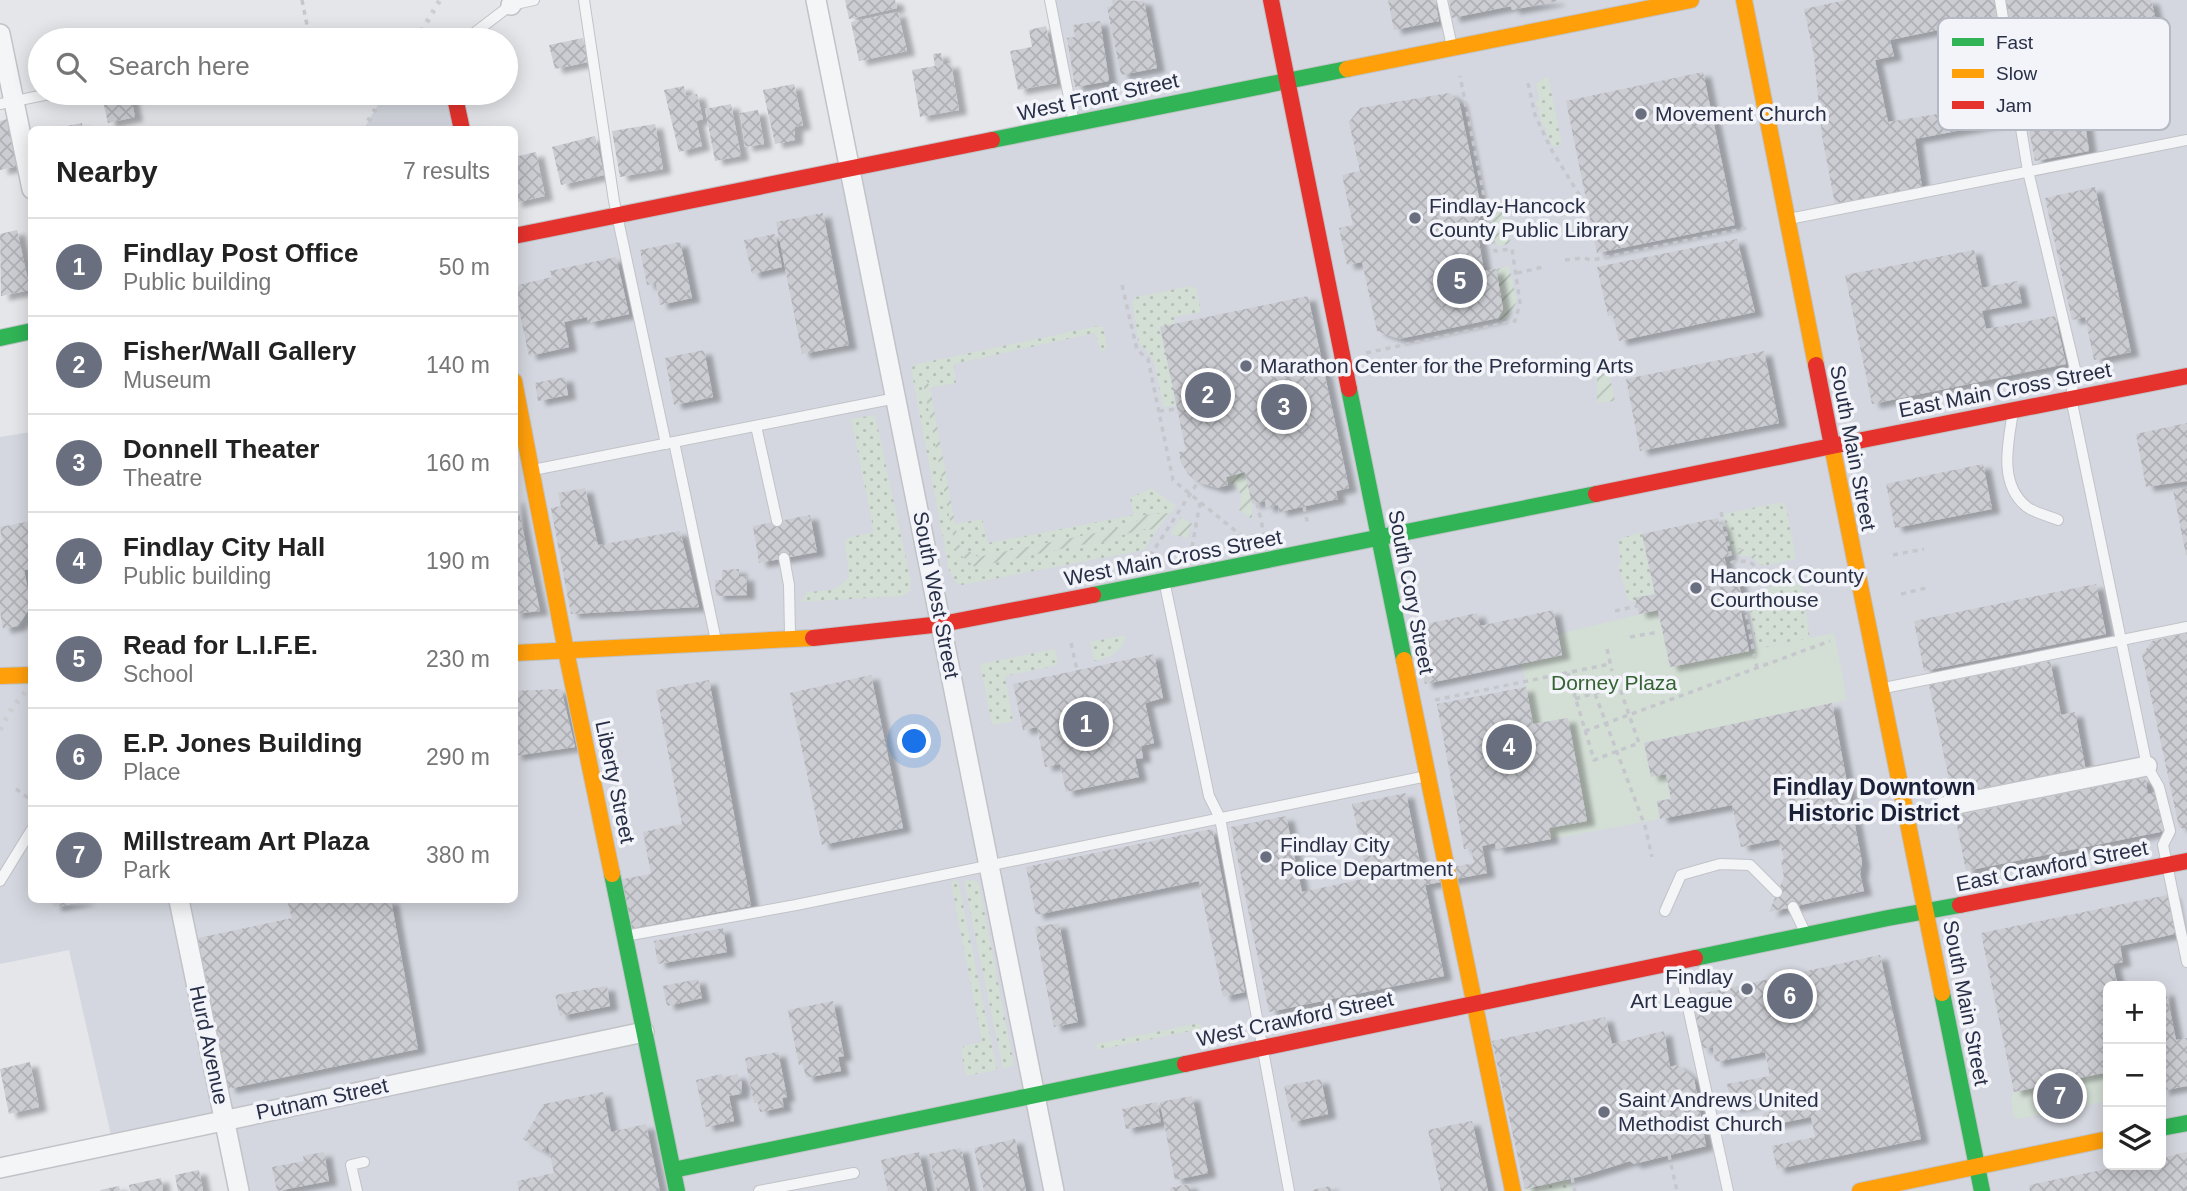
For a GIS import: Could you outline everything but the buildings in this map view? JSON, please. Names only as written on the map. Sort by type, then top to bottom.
[{"type":"main road","name":"South Cory Street","points":[[1271,0],[1412,705],[1513,1191]]},
{"type":"main road","name":"West Front Street","points":[[518,235],[1691,0]]},
{"type":"main road","name":"South Main Street","points":[[1744,0],[1982,1191]]},
{"type":"main road","points":[[457,105],[461,126]]},
{"type":"main road","points":[[0,338],[28,332]]},
{"type":"main road","name":"East Main Cross Street","points":[[1832,446],[2187,376]]},
{"type":"main road","name":"Liberty Street","points":[[518,401],[566,651],[677,1191]]},
{"type":"main road","name":"West Main Cross Street","points":[[518,653],[790,640],[872,634],[942,624],[1832,446]]},
{"type":"main road","points":[[0,676],[28,675]]},
{"type":"main road","name":"East Crawford Street","points":[[1926,911],[2187,861]]},
{"type":"main road","name":"West Crawford Street","points":[[673,1170],[1926,911]]},
{"type":"main road","points":[[2166,1127],[2187,1123]]},
{"type":"main road","points":[[1860,1191],[2103,1140]]},
{"type":"street","name":"South West Street","points":[[816,0],[1054,1191]]},
{"type":"street","points":[[0,34],[7,103],[28,175]]},
{"type":"street","points":[[1942,807],[2147,766]]},
{"type":"street","name":"Hurd Avenue","points":[[180,903],[239,1191]]},
{"type":"street","name":"Putnam Street","points":[[0,1168],[644,1032]]},
{"type":"lane","points":[[480,28],[512,2],[534,0]]},
{"type":"lane","points":[[584,0],[617,216],[711,612],[716,644]]},
{"type":"lane","points":[[1049,0],[1074,124]]},
{"type":"lane","points":[[1442,0],[1452,48]]},
{"type":"lane","points":[[2000,0],[2003,18]]},
{"type":"lane","points":[[7,103],[28,99]]},
{"type":"lane","points":[[2021,130],[2028,171],[2075,369],[2071,398],[2147,766],[2160,787],[2170,831],[2164,845],[2187,962]]},
{"type":"lane","points":[[1787,220],[2187,139]]},
{"type":"lane","points":[[532,470],[896,398]]},
{"type":"lane","points":[[2013,409],[2006,455],[2012,489],[2028,508],[2058,520]]},
{"type":"lane","points":[[756,426],[777,521]]},
{"type":"lane","points":[[784,558],[789,585],[790,640]]},
{"type":"lane","points":[[1164,581],[1209,796],[1220,818],[1289,1191]]},
{"type":"lane","points":[[1880,689],[2187,627]]},
{"type":"lane","points":[[625,936],[796,905],[1427,776]]},
{"type":"lane","points":[[0,881],[28,836]]},
{"type":"lane","points":[[1665,911],[1681,875],[1720,864],[1750,864],[1777,892]]},
{"type":"lane","points":[[1793,908],[1807,935]]},
{"type":"lane","points":[[1678,962],[1728,1191]]},
{"type":"lane","points":[[357,1191],[351,1165],[364,1162]]},
{"type":"lane","points":[[759,1191],[854,1173]]},
{"type":"path","points":[[302,0],[307,25]]},
{"type":"path","points":[[1343,358],[1515,321],[1520,303],[1512,249],[1495,251],[1460,76]]},
{"type":"path","points":[[1528,83],[1535,115],[1551,149],[1580,196]]},
{"type":"path","points":[[1564,260],[1592,260],[1747,228]]},
{"type":"path","points":[[1517,273],[1542,267]]},
{"type":"path","points":[[1122,285],[1137,351],[1148,359],[1173,480],[1244,539]]},
{"type":"path","points":[[1159,411],[1177,409]]},
{"type":"path","points":[[1149,558],[1198,482]]},
{"type":"path","points":[[1192,550],[1200,502]]},
{"type":"path","points":[[1257,503],[1264,534]]},
{"type":"path","points":[[1304,507],[1308,525]]},
{"type":"path","points":[[1721,512],[1732,562],[1747,561],[1753,564],[1757,578],[1757,591],[1752,601],[1744,604],[1757,668]]},
{"type":"path","points":[[1893,555],[1924,550]]},
{"type":"path","points":[[1738,582],[1815,566]]},
{"type":"path","points":[[1900,594],[1930,587]]},
{"type":"path","points":[[1615,611],[1637,607]]},
{"type":"path","points":[[1630,637],[1659,632]]},
{"type":"path","points":[[1585,731],[1830,641]]},
{"type":"path","points":[[1071,643],[1077,670]]},
{"type":"path","points":[[1607,649],[1612,671]]},
{"type":"path","points":[[1412,705],[1610,664]]},
{"type":"path","points":[[1567,673],[1594,760],[1639,743],[1619,686],[1576,698]]},
{"type":"path","points":[[1595,693],[1646,826],[1652,857]]},
{"type":"path","points":[[16,789],[28,798]]},
{"type":"path","points":[[1990,873],[2006,870]]},
{"type":"path","points":[[1669,1155],[1677,1191]]},
{"type":"path","points":[[1573,1178],[1575,1191]]},
{"type":"shaded area","points":[[1050,0],[2187,0],[2187,1191],[239,1191],[224,1120],[113,1144],[69,950],[0,964],[0,437],[28,432],[28,903],[518,903],[518,235],[1073,124]]},
{"type":"shaded area","points":[[378,105],[458,105],[462,126],[365,126]]},
{"type":"green space","points":[[1548,76],[1562,145],[1553,147],[1536,102],[1539,100],[1536,84]]},
{"type":"green space","points":[[1500,203],[1510,241],[1498,246],[1488,209],[1490,205]]},
{"type":"green space","points":[[1509,266],[1517,301],[1509,317],[1498,321],[1503,309],[1496,269]]},
{"type":"green space","points":[[1191,286],[1196,288],[1201,312],[1174,317],[1175,324],[1160,327],[1177,406],[1163,407],[1155,366],[1151,356],[1139,343],[1132,301],[1136,297]]},
{"type":"green space","points":[[1103,327],[1107,348],[1104,351],[1100,350],[1095,333],[954,364],[956,383],[930,388],[927,381],[924,382],[956,551],[975,567],[1106,542],[1144,529],[1157,530],[1144,550],[962,585],[956,583],[949,570],[911,368],[917,364]]},
{"type":"green space","points":[[1609,373],[1615,401],[1597,403],[1597,375]]},
{"type":"green space","points":[[927,381],[959,545],[978,557],[1130,526],[1144,515],[1170,513],[1157,530],[1144,529],[1106,542],[975,567],[956,551],[923,382]]},
{"type":"green space","points":[[875,415],[911,581],[910,591],[903,596],[801,602],[807,592],[831,590],[845,581],[849,576],[845,543],[847,538],[874,532],[851,419]]},
{"type":"green space","points":[[1245,472],[1252,504],[1252,519],[1239,510],[1240,492],[1226,477]]},
{"type":"green space","points":[[1151,488],[1176,506],[1170,513],[1144,515],[1130,526],[978,557],[959,545],[954,524],[982,519],[988,543],[1134,515],[1130,498]]},
{"type":"green space","points":[[1781,502],[1786,506],[1796,559],[1763,566],[1758,555],[1740,549],[1731,551],[1724,514]]},
{"type":"green space","points":[[1181,517],[1192,524],[1187,538],[1170,534]]},
{"type":"green space","points":[[1642,532],[1655,594],[1636,598],[1636,601],[1631,602],[1618,566],[1621,563],[1618,542],[1621,538]]},
{"type":"green space","points":[[1740,549],[1754,553],[1763,566],[1749,556],[1732,555],[1731,551]]},
{"type":"green space","points":[[1801,582],[1810,638],[1757,649],[1750,613],[1763,602],[1771,587]]},
{"type":"green space","points":[[1771,587],[1763,602],[1750,613],[1749,607],[1763,589]]},
{"type":"green space","name":"Dorney Plaza","points":[[1658,610],[1671,667],[1834,633],[1847,700],[1644,743],[1651,777],[1666,774],[1671,798],[1657,801],[1660,819],[1551,839],[1549,828],[1587,820],[1568,719],[1533,724],[1522,664],[1562,655],[1558,634]]},
{"type":"green space","points":[[1126,635],[1122,646],[1114,653],[1094,661],[1090,642]]},
{"type":"green space","points":[[1055,649],[1058,665],[1005,676],[1013,721],[992,725],[980,664]]},
{"type":"green space","points":[[958,880],[997,1070],[966,1076],[961,1052],[964,1046],[982,1042],[951,882]]},
{"type":"green space","points":[[974,880],[979,884],[1014,1065],[1003,1069],[964,881]]},
{"type":"green space","points":[[1200,1023],[1202,1029],[1097,1050],[1096,1044]]},
{"type":"green space","points":[[2103,1073],[2103,1102],[2018,1119],[2014,1118],[2011,1100],[2014,1092]]},
{"type":"green space","points":[[1569,1179],[1571,1191],[1525,1191],[1525,1189]]},
{"type":"railway","points":[[423,28],[440,0]]},
{"type":"railway","points":[[365,126],[378,105]]},
{"type":"railway","points":[[0,730],[28,688]]},
{"type":"traffic: fast","points":[[992,140],[1347,69]]},
{"type":"traffic: fast","points":[[0,338],[28,332]]},
{"type":"traffic: fast","points":[[1349,389],[1404,660]]},
{"type":"traffic: fast","points":[[1093,595],[1596,494]]},
{"type":"traffic: fast","points":[[612,874],[677,1191]]},
{"type":"traffic: fast","points":[[1695,958],[1960,905]]},
{"type":"traffic: fast","points":[[1942,993],[1982,1191]]},
{"type":"traffic: fast","points":[[673,1170],[1185,1064]]},
{"type":"traffic: fast","points":[[2166,1127],[2187,1123]]},
{"type":"traffic: slow","points":[[1347,69],[1691,0]]},
{"type":"traffic: slow","points":[[1744,0],[1816,365]]},
{"type":"traffic: slow","points":[[518,402],[612,874]]},
{"type":"traffic: slow","points":[[1832,446],[1942,993]]},
{"type":"traffic: slow","points":[[518,653],[813,638]]},
{"type":"traffic: slow","points":[[1404,660],[1513,1191]]},
{"type":"traffic: slow","points":[[0,676],[28,675]]},
{"type":"traffic: slow","points":[[1860,1191],[2103,1140]]},
{"type":"traffic: jam","points":[[1271,0],[1349,389]]},
{"type":"traffic: jam","points":[[457,105],[461,126]]},
{"type":"traffic: jam","points":[[518,235],[992,140]]},
{"type":"traffic: jam","points":[[1596,494],[1832,446],[1816,365]]},
{"type":"traffic: jam","points":[[1832,446],[2187,376]]},
{"type":"traffic: jam","points":[[813,638],[942,624],[1093,595]]},
{"type":"traffic: jam","points":[[1960,905],[2187,861]]},
{"type":"traffic: jam","points":[[1185,1064],[1695,958]]},
{"type":"place","name":"Movement Church","points":[[1641,114]]},
{"type":"place","name":"Findlay-Hancock County Public Library","points":[[1415,218]]},
{"type":"place","name":"Read for L.I.F.E.","points":[[1460,281]]},
{"type":"place","name":"Marathon Center for the Preforming Arts","points":[[1246,366]]},
{"type":"place","name":"Fisher/Wall Gallery","points":[[1208,395]]},
{"type":"place","name":"Donnell Theater","points":[[1284,407]]},
{"type":"place","name":"Hancock County Courthouse","points":[[1696,588]]},
{"type":"place","name":"Findlay Post Office","points":[[1086,724]]},
{"type":"place","name":"Findlay City Hall","points":[[1509,747]]},
{"type":"place","name":"Findlay City Police Department","points":[[1266,857]]},
{"type":"place","name":"Findlay Art League","points":[[1747,989]]},
{"type":"place","name":"E.P. Jones Building","points":[[1790,996]]},
{"type":"place","name":"Millstream Art Plaza","points":[[2060,1096]]},
{"type":"place","name":"Saint Andrews United Methodist Church","points":[[1604,1112]]},
{"type":"district","name":"Findlay Downtown Historic District","points":[[1874,800]]}]
